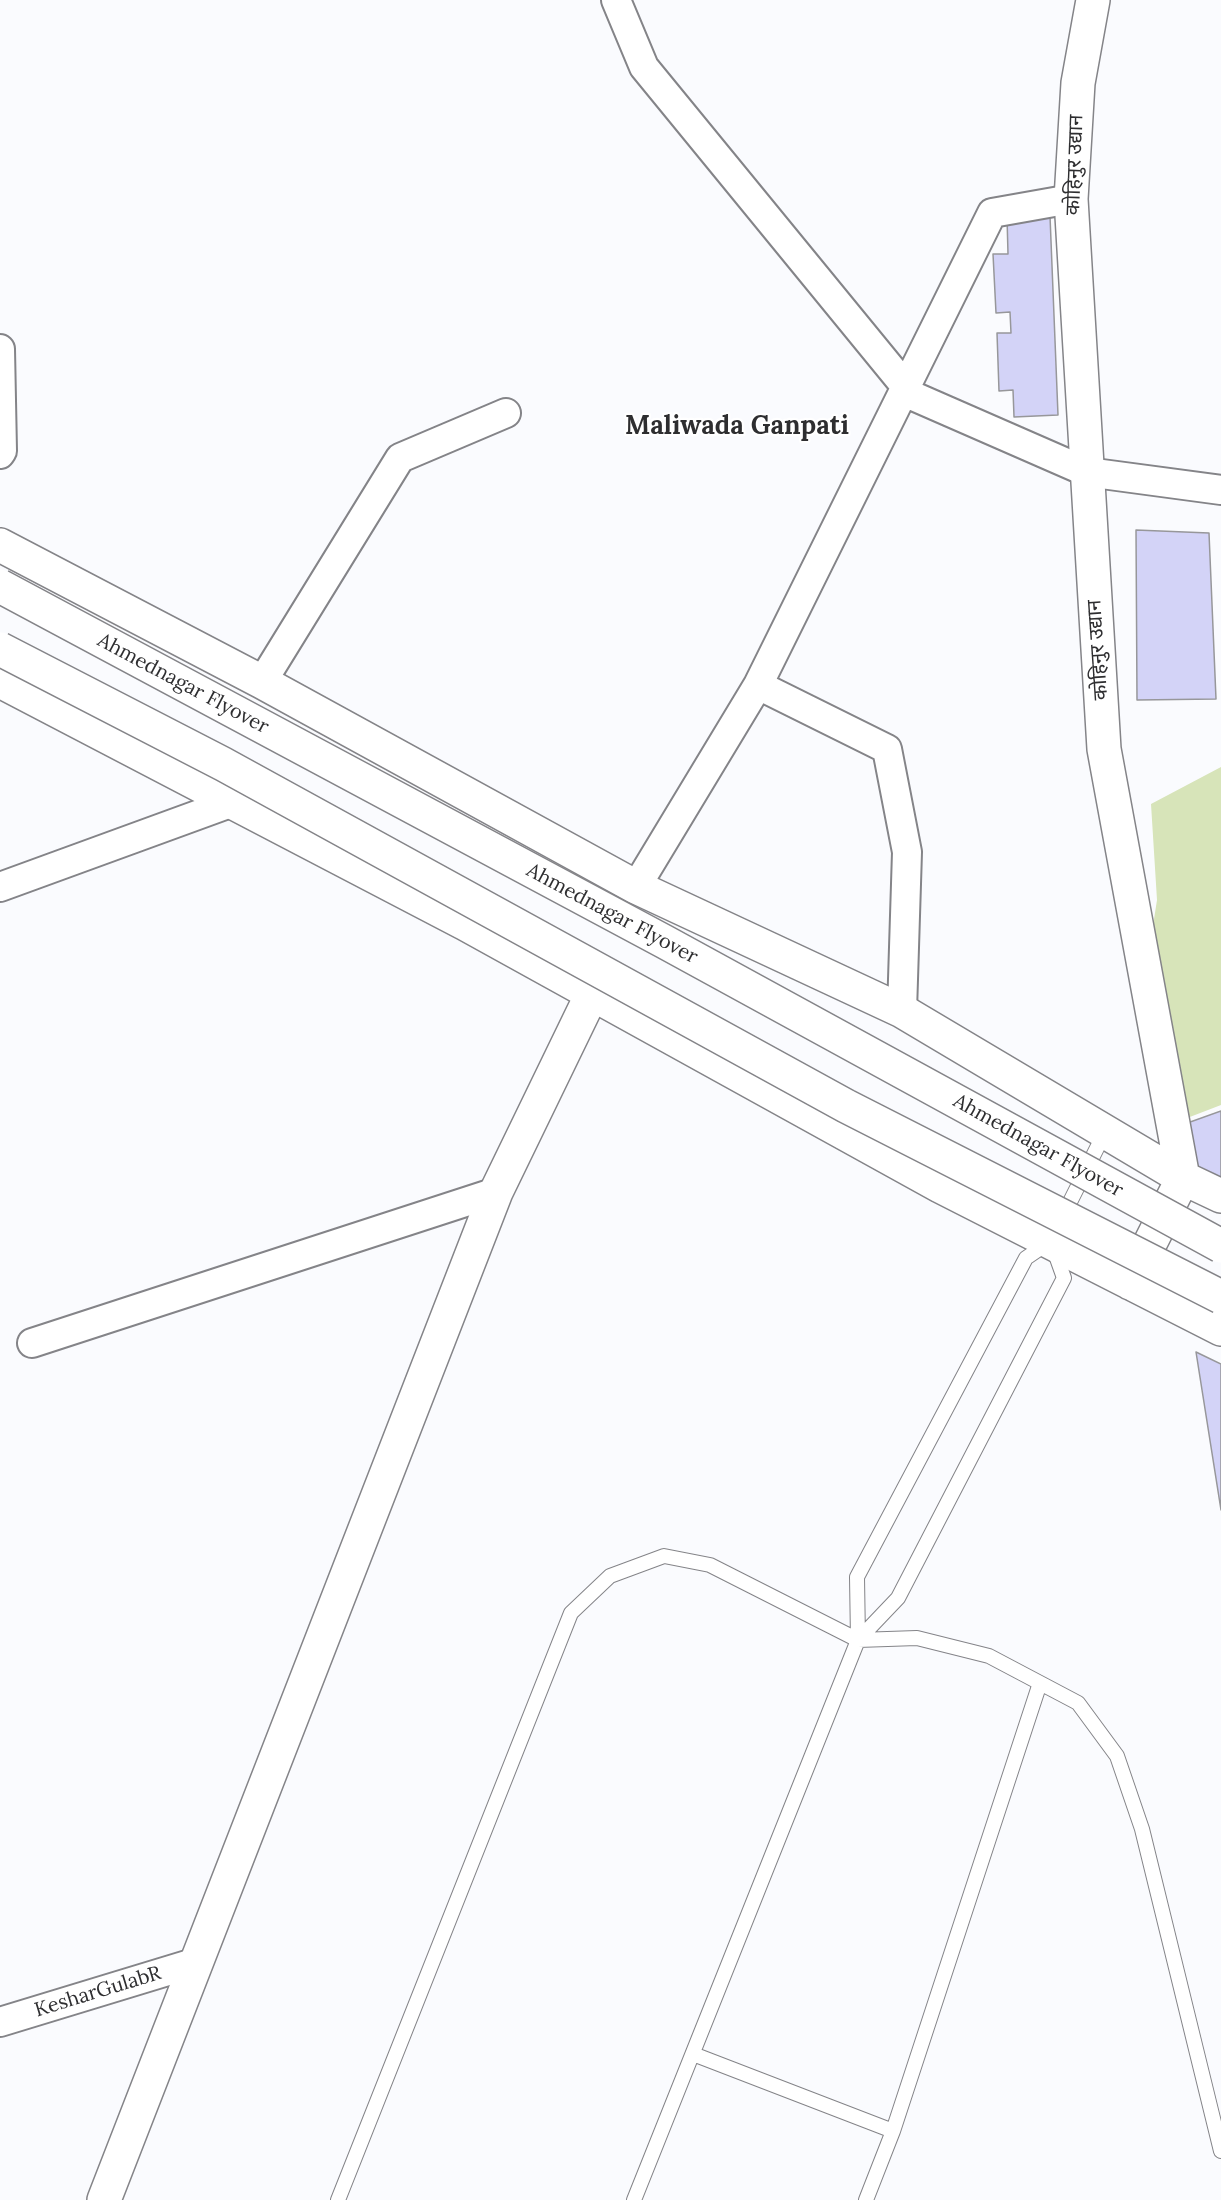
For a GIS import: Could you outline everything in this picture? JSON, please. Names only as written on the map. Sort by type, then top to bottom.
[{"type":"main road","name":"कोहिनुर उद्यान","points":[[1093,0],[1078,83],[1071,200],[1104,749],[1183,1178]]},
{"type":"main road","points":[[0,545],[261,682],[636,887],[902,1011],[1183,1178],[1221,1196]]},
{"type":"main road","name":"Ahmednagar Flyover","points":[[0,586],[654,937],[1221,1246]]},
{"type":"main road","points":[[0,649],[223,764],[846,1106],[1218,1314]]},
{"type":"main road","points":[[0,681],[464,923],[940,1186],[1130,1283],[1218,1314]]},
{"type":"main road","points":[[104,2200],[496,1192],[591,994]]},
{"type":"main road","points":[[1130,1283],[1183,1178]]},
{"type":"street","points":[[616,0],[644,67],[905,390],[1087,472],[1221,490]]},
{"type":"street","points":[[636,887],[758,686],[992,213],[1071,200]]},
{"type":"street","points":[[0,349],[2,451],[0,454]]},
{"type":"street","points":[[261,682],[400,458],[506,413]]},
{"type":"street","points":[[758,686],[887,749],[907,852],[902,1011]]},
{"type":"street","points":[[0,887],[233,802]]},
{"type":"street","points":[[32,1343],[496,1192]]},
{"type":"street","name":"KesharGulabR","points":[[0,2022],[196,1962]]},
{"type":"lane","points":[[858,1640],[857,1577],[1026,1258],[1051,1242],[1105,1132]]},
{"type":"lane","points":[[634,2200],[858,1640],[898,1598],[1064,1278],[1051,1242]]},
{"type":"lane","points":[[338,2200],[571,1613],[610,1576],[663,1556],[710,1565],[858,1640],[917,1638],[989,1656],[1078,1703],[1117,1756],[1142,1829],[1221,2151]]},
{"type":"lane","points":[[866,2200],[893,2131],[1040,1683]]},
{"type":"lane","points":[[693,2054],[893,2131]]},
{"type":"green space","points":[[1221,767],[1221,1105],[1182,1120],[1152,932],[1157,900],[1151,804]]},
{"type":"building","points":[[1050,216],[1058,415],[1014,417],[1013,390],[999,391],[997,333],[1011,333],[1010,312],[996,313],[993,254],[1008,254],[1007,217]]},
{"type":"building","points":[[1136,530],[1209,533],[1216,699],[1137,700]]},
{"type":"building","points":[[1221,1111],[1221,1177],[1203,1184],[1179,1126]]},
{"type":"building","points":[[1196,1352],[1221,1364],[1221,1510]]},
{"type":"district","name":"Maliwada Ganpati","points":[[737,427]]}]
